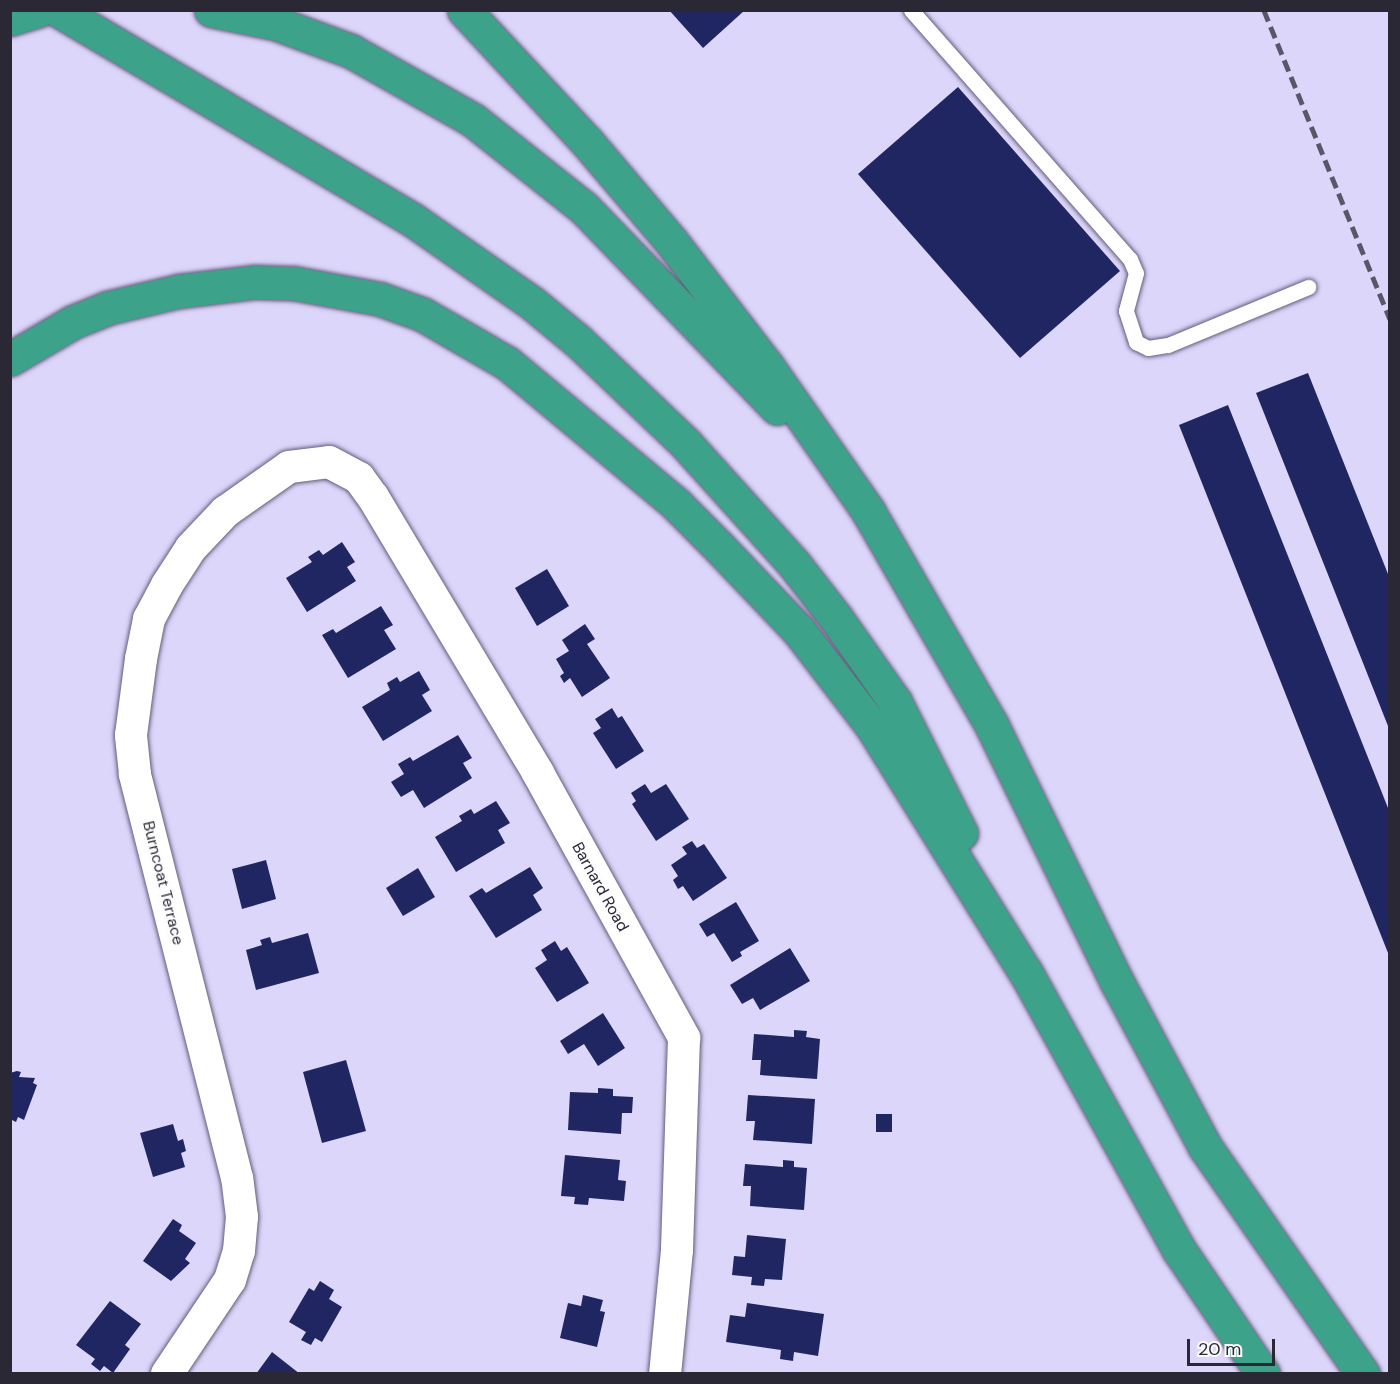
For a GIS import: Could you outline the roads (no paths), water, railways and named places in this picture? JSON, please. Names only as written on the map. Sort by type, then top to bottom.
[{"type":"highway","points":[[10,19],[39,10]]},
{"type":"highway","points":[[58,10],[413,220],[532,303],[578,341],[686,444],[794,564],[895,702],[932,770],[1026,973]]},
{"type":"highway","points":[[211,10],[275,23],[351,51],[431,94],[513,149],[614,238],[859,498]]},
{"type":"highway","points":[[464,10],[587,142],[671,241],[780,384],[859,498],[921,596],[992,726],[1117,982],[1205,1147],[1267,1241],[1363,1374]]},
{"type":"highway","points":[[24,350],[73,322],[143,298],[216,285],[293,283],[359,294],[422,314],[507,363],[676,504],[799,632],[872,726],[1026,973],[1145,1193],[1210,1298],[1263,1374]]},
{"type":"street","name":"Burncoat Terrace","points":[[166,1374],[230,1280],[240,1251],[242,1217],[237,1178],[135,774],[131,735],[141,659],[149,620],[166,585],[191,548],[225,512],[289,467],[329,462]]},
{"type":"street","name":"Barnard Road","points":[[329,462],[359,478],[373,497],[537,773],[684,1038],[677,1250],[664,1374]]},
{"type":"lane","points":[[911,10],[1130,259],[1136,273],[1126,311],[1136,342],[1148,348],[1168,345],[1308,287]]},
{"type":"railway","points":[[1264,10],[1390,319]]}]
